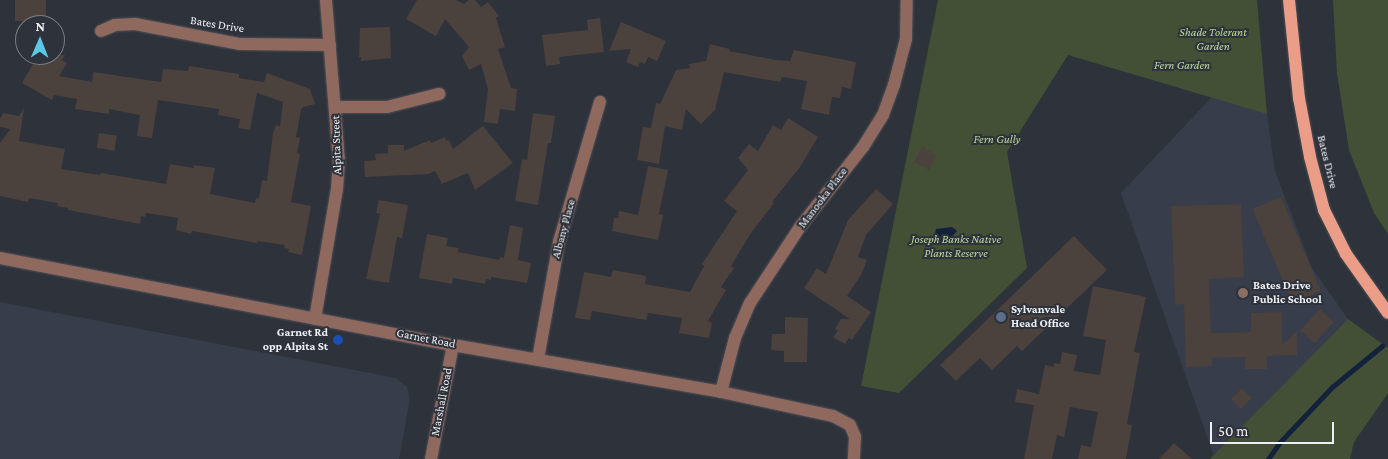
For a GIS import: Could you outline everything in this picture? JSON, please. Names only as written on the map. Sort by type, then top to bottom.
[{"type":"main road","name":"Bates Drive","points":[[1289,0],[1299,98],[1310,157],[1324,210],[1346,254],[1388,313]]},
{"type":"street","name":"Alpita Street","points":[[315,319],[339,174],[326,0]]},
{"type":"street","name":"Manooka Place","points":[[722,392],[735,338],[750,303],[800,227],[863,147],[883,115],[894,84],[906,39],[907,0]]},
{"type":"street","name":"Bates Drive","points":[[101,31],[115,26],[135,24],[240,44],[330,45]]},
{"type":"street","points":[[335,107],[387,107],[438,94]]},
{"type":"street","name":"Albany Place","points":[[538,359],[559,242],[600,102]]},
{"type":"street","name":"Garnet Road","points":[[0,258],[315,319],[722,392],[833,416],[850,425],[855,437],[854,459]]},
{"type":"street","name":"Marshall Road","points":[[431,459],[453,344]]},
{"type":"shaded area","name":"Bates Drive Public School","points":[[1212,97],[1267,114],[1275,171],[1312,268],[1348,319],[1214,456],[1121,193]]},
{"type":"shaded area","points":[[0,302],[396,378],[407,387],[410,399],[399,459],[0,459]]},
{"type":"green space","name":"Joseph Banks Native Plants Reserve","points":[[938,0],[1257,0],[1267,114],[1068,55],[1007,152],[1027,268],[899,393],[861,386]]},
{"type":"green space","points":[[1333,0],[1388,0],[1388,234],[1374,213],[1349,150],[1337,73]]},
{"type":"green space","points":[[1348,319],[1388,348],[1388,393],[1354,442],[1350,459],[1210,459]]},
{"type":"water","points":[[952,227],[957,231],[949,240],[940,242],[934,239],[936,229]]},
{"type":"building","points":[[15,0],[46,0],[46,15],[15,15]]},
{"type":"building","points":[[417,0],[456,0],[464,4],[469,0],[475,0],[481,7],[488,2],[499,16],[496,18],[505,47],[498,49],[511,88],[517,89],[515,111],[500,109],[498,124],[484,122],[488,89],[481,64],[469,70],[462,56],[469,47],[445,19],[436,36],[406,19]]},
{"type":"building","points":[[600,18],[604,52],[559,57],[560,64],[546,66],[542,35],[588,30],[587,20]]},
{"type":"building","points":[[621,22],[666,41],[657,61],[648,57],[645,64],[640,62],[638,67],[626,62],[631,49],[609,51]]},
{"type":"building","points":[[390,27],[391,58],[361,61],[361,57],[359,57],[360,28]]},
{"type":"building","points":[[710,44],[730,49],[729,51],[776,60],[790,61],[794,50],[856,62],[851,89],[842,87],[840,98],[832,97],[829,115],[801,109],[807,81],[782,77],[780,82],[724,72],[715,110],[701,124],[686,109],[682,130],[665,126],[659,164],[637,160],[643,127],[651,128],[656,103],[660,104],[676,70],[690,68],[689,64],[706,61]]},
{"type":"building","points":[[65,62],[67,63],[59,76],[92,82],[93,72],[161,82],[163,69],[188,71],[189,66],[239,74],[239,78],[264,82],[267,73],[310,89],[315,104],[303,107],[301,110],[296,137],[300,138],[297,153],[300,154],[291,202],[311,206],[302,255],[288,252],[289,249],[284,248],[285,245],[257,241],[257,243],[192,231],[191,234],[176,230],[178,218],[146,213],[145,217],[141,216],[140,224],[68,210],[68,208],[57,206],[58,203],[29,198],[28,202],[0,196],[0,143],[10,129],[0,127],[0,119],[3,113],[19,116],[24,108],[19,141],[65,149],[61,169],[100,175],[101,173],[166,184],[170,164],[194,168],[194,165],[215,168],[210,194],[255,203],[256,198],[259,198],[262,180],[267,181],[273,133],[276,125],[280,126],[283,102],[257,93],[250,130],[238,128],[240,119],[218,115],[219,109],[158,100],[152,138],[137,136],[140,115],[109,109],[109,114],[75,109],[77,99],[54,95],[52,100],[22,83],[32,65],[65,65]]},
{"type":"building","points":[[533,113],[555,116],[551,143],[548,143],[538,205],[515,201],[522,159],[527,160]]},
{"type":"building","points":[[788,118],[818,137],[800,167],[772,202],[774,203],[751,233],[731,266],[734,268],[721,287],[726,290],[708,321],[712,323],[709,338],[679,333],[682,318],[648,313],[646,320],[592,311],[590,320],[575,318],[584,272],[611,277],[613,270],[646,276],[645,284],[690,292],[704,266],[702,264],[737,211],[724,201],[748,170],[738,158],[749,144],[758,151],[773,125],[781,130]]},
{"type":"building","points":[[483,126],[513,163],[475,190],[468,173],[442,184],[435,171],[428,174],[365,177],[364,161],[376,160],[375,154],[388,153],[388,145],[404,145],[404,151],[430,140],[431,143],[445,137],[446,141],[449,140],[453,149]]},
{"type":"building","points":[[99,133],[117,136],[114,151],[97,148]]},
{"type":"building","points":[[922,147],[937,155],[929,170],[914,162]]},
{"type":"building","points":[[648,166],[668,170],[659,214],[663,215],[658,240],[612,231],[614,218],[618,218],[619,211],[638,215]]},
{"type":"building","points":[[876,189],[893,204],[866,235],[858,257],[867,260],[861,275],[847,296],[871,312],[852,340],[849,338],[845,344],[833,337],[838,331],[835,329],[841,319],[850,319],[804,288],[817,268],[826,274],[848,220]]},
{"type":"building","points":[[1281,197],[1321,291],[1292,303],[1252,209]]},
{"type":"building","points":[[379,200],[408,205],[402,238],[397,237],[389,283],[366,279],[380,214],[376,213]]},
{"type":"building","points":[[1241,204],[1244,277],[1209,279],[1211,333],[1251,332],[1251,313],[1282,312],[1282,345],[1297,331],[1297,355],[1267,356],[1267,369],[1245,369],[1245,357],[1212,358],[1212,366],[1186,367],[1184,304],[1175,305],[1171,206]]},
{"type":"building","points":[[510,225],[523,228],[518,260],[531,263],[527,283],[491,277],[491,280],[486,279],[485,284],[453,278],[452,284],[419,278],[427,234],[448,238],[446,246],[459,248],[458,252],[499,260],[500,257],[504,258]]},
{"type":"building","points":[[1074,236],[1107,270],[1022,351],[1017,346],[992,370],[980,358],[956,381],[940,365]]},
{"type":"building","points":[[1093,286],[1146,297],[1134,352],[1140,353],[1127,424],[1132,425],[1126,459],[1078,459],[1081,445],[1091,447],[1098,412],[1070,407],[1064,437],[1057,435],[1052,459],[1024,459],[1034,405],[1015,402],[1017,389],[1039,394],[1045,365],[1054,367],[1054,363],[1060,364],[1062,352],[1077,355],[1074,371],[1100,375],[1106,340],[1083,336]]},
{"type":"building","points":[[1320,309],[1334,322],[1314,343],[1300,330]]},
{"type":"building","points":[[785,317],[808,318],[807,362],[784,362],[784,351],[771,350],[772,334],[785,334]]},
{"type":"building","points":[[1242,388],[1252,398],[1241,409],[1231,399]]},
{"type":"building","points":[[1174,443],[1192,459],[1159,459]]},
{"type":"waterway","points":[[1268,459],[1280,442],[1332,387],[1382,346]]},
{"type":"place","name":"Bates Drive Public School","points":[[1243,293]]},
{"type":"place","name":"Sylvanvale Head Office","points":[[1001,317]]},
{"type":"place","name":"Garnet Rd opp Alpita St","points":[[338,340]]},
{"type":"park label","name":"Shade Tolerant Garden","points":[[1213,40]]},
{"type":"park label","name":"Fern Garden","points":[[1182,66]]},
{"type":"park label","name":"Fern Gully","points":[[997,140]]}]
